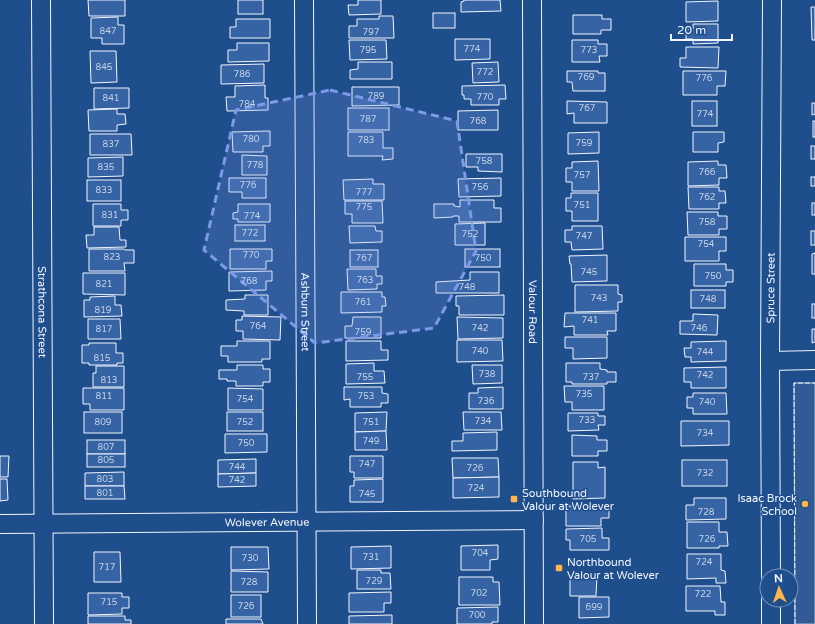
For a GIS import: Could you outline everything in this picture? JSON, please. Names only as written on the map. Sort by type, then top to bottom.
[{"type":"street","name":"Strathcona Street","points":[[41,0],[44,624]]},
{"type":"street","name":"Ashburn Street","points":[[304,0],[307,624]]},
{"type":"street","name":"Valour Road","points":[[532,0],[534,624]]},
{"type":"street","name":"Spruce Street","points":[[771,568],[770,361],[772,0]]},
{"type":"street","points":[[770,361],[815,360]]},
{"type":"street","name":"Wolever Avenue","points":[[0,524],[172,524],[534,520]]},
{"type":"street","points":[[771,608],[771,624]]},
{"type":"highlighted area","points":[[330,90],[457,121],[476,251],[434,328],[315,343],[204,250],[236,110]]},
{"type":"shaded area","name":"Isaac Brock School","points":[[794,383],[815,383],[815,624],[795,624],[795,608],[799,608],[799,568],[795,568]]},
{"type":"building","points":[[88,0],[125,0],[125,16],[89,16]]},
{"type":"building","points":[[238,0],[263,0],[263,14],[238,14]]},
{"type":"building","points":[[358,0],[381,0],[381,14],[349,15],[348,5],[358,5]]},
{"type":"building","points":[[464,0],[500,0],[501,11],[461,12],[461,2]]},
{"type":"building","points":[[718,1],[718,21],[686,22],[686,2]]},
{"type":"building","points":[[811,7],[815,7],[815,40],[812,40]]},
{"type":"building","points":[[433,13],[455,13],[455,28],[433,28]]},
{"type":"building","points":[[573,15],[602,15],[602,19],[611,19],[611,30],[601,30],[601,34],[573,34]]},
{"type":"building","points":[[379,16],[393,16],[394,38],[349,38],[349,26],[357,26],[357,19],[379,19]]},
{"type":"building","points":[[118,17],[118,25],[124,25],[124,44],[102,44],[102,38],[91,38],[91,18]]},
{"type":"building","points":[[236,19],[270,19],[270,38],[230,38],[230,27],[236,27]]},
{"type":"building","points":[[693,24],[718,24],[718,43],[693,44],[693,39],[686,39],[686,29],[693,29]]},
{"type":"building","points":[[455,39],[490,39],[490,59],[455,60]]},
{"type":"building","points":[[349,40],[386,40],[387,59],[350,60]]},
{"type":"building","points":[[572,40],[598,40],[598,44],[607,44],[607,56],[599,56],[600,62],[572,62]]},
{"type":"building","points":[[237,43],[269,43],[269,61],[228,62],[228,50],[237,50]]},
{"type":"building","points":[[686,47],[719,47],[718,68],[680,67],[680,58],[686,58]]},
{"type":"building","points":[[90,51],[116,51],[117,82],[91,83]]},
{"type":"building","points":[[358,62],[392,62],[392,79],[350,79],[350,70],[358,69]]},
{"type":"building","points":[[498,62],[499,82],[473,83],[472,63]]},
{"type":"building","points":[[264,64],[264,83],[221,84],[221,65]]},
{"type":"building","points":[[567,71],[598,71],[598,73],[605,73],[605,91],[573,91],[572,82],[567,82]]},
{"type":"building","points":[[683,71],[726,71],[725,86],[717,86],[717,95],[683,95]]},
{"type":"building","points":[[265,85],[265,98],[268,98],[268,110],[227,111],[226,97],[235,97],[235,86]]},
{"type":"building","points":[[505,85],[506,99],[499,99],[499,105],[471,105],[471,99],[464,99],[464,95],[462,95],[462,86]]},
{"type":"building","points":[[352,87],[399,87],[399,105],[352,106]]},
{"type":"building","points":[[94,88],[129,88],[129,108],[94,109]]},
{"type":"building","points":[[567,101],[607,102],[607,123],[574,123],[574,113],[567,114]]},
{"type":"building","points":[[692,101],[717,101],[717,126],[692,126]]},
{"type":"building","points":[[812,103],[815,103],[815,114],[812,115]]},
{"type":"building","points":[[348,108],[389,108],[389,130],[348,130]]},
{"type":"building","points":[[117,109],[117,114],[125,114],[126,124],[117,125],[117,131],[89,131],[88,110]]},
{"type":"building","points":[[498,110],[498,130],[458,130],[458,111]]},
{"type":"building","points":[[813,121],[815,121],[815,137],[813,137]]},
{"type":"building","points":[[270,131],[270,146],[263,146],[263,152],[233,152],[232,132]]},
{"type":"building","points":[[348,132],[383,132],[383,148],[393,148],[393,159],[382,160],[383,156],[348,156]]},
{"type":"building","points":[[599,132],[599,153],[568,154],[568,133]]},
{"type":"building","points":[[693,132],[724,132],[724,142],[718,143],[718,152],[693,152]]},
{"type":"building","points":[[90,134],[131,134],[132,155],[90,155]]},
{"type":"building","points":[[811,146],[815,146],[815,159],[811,159]]},
{"type":"building","points":[[466,154],[502,154],[502,172],[478,171],[478,167],[466,167]]},
{"type":"building","points":[[242,155],[267,156],[267,175],[242,175]]},
{"type":"building","points":[[123,157],[123,176],[88,177],[88,158]]},
{"type":"building","points":[[598,161],[599,191],[572,191],[572,182],[566,182],[566,168],[572,168],[572,162]]},
{"type":"building","points":[[718,161],[718,165],[726,165],[727,178],[719,178],[719,185],[688,186],[688,162]]},
{"type":"building","points":[[811,177],[815,177],[815,186],[811,186]]},
{"type":"building","points":[[229,178],[266,178],[266,198],[242,198],[242,192],[229,192]]},
{"type":"building","points":[[501,178],[501,196],[459,197],[458,179]]},
{"type":"building","points":[[373,179],[373,184],[384,184],[384,200],[344,200],[343,180]]},
{"type":"building","points":[[87,180],[121,180],[121,201],[87,201]]},
{"type":"building","points":[[688,187],[719,187],[719,191],[725,191],[726,203],[719,203],[719,209],[689,209]]},
{"type":"building","points":[[571,193],[598,193],[598,221],[572,221],[572,211],[566,211],[566,198],[571,198]]},
{"type":"building","points":[[460,200],[494,200],[494,208],[501,208],[501,222],[459,222],[459,216],[434,218],[434,204],[454,204],[454,206],[460,207]]},
{"type":"building","points":[[345,201],[382,201],[383,223],[352,223],[352,214],[345,214]]},
{"type":"building","points":[[812,203],[815,203],[815,215],[812,215]]},
{"type":"building","points":[[93,204],[121,204],[121,210],[128,210],[128,220],[121,220],[121,226],[93,226]]},
{"type":"building","points":[[238,204],[270,204],[270,222],[238,222],[238,219],[233,219],[233,213],[238,212]]},
{"type":"building","points":[[687,212],[718,212],[718,216],[727,216],[727,229],[719,229],[719,235],[688,235]]},
{"type":"building","points":[[485,223],[485,245],[455,245],[455,224]]},
{"type":"building","points":[[235,225],[265,225],[265,241],[235,241]]},
{"type":"building","points":[[349,226],[375,226],[376,231],[382,231],[382,242],[350,243]]},
{"type":"building","points":[[572,226],[602,226],[603,249],[572,250],[571,242],[565,242],[565,230],[572,230]]},
{"type":"building","points":[[94,227],[119,227],[120,240],[126,240],[126,247],[87,248],[86,235],[94,235]]},
{"type":"building","points":[[811,231],[815,231],[815,245],[811,245]]},
{"type":"building","points":[[685,237],[726,237],[726,251],[719,251],[719,261],[685,261]]},
{"type":"building","points":[[89,249],[134,250],[134,263],[124,263],[125,271],[89,271]]},
{"type":"building","points":[[230,249],[272,249],[272,261],[266,261],[266,269],[230,269]]},
{"type":"building","points":[[465,249],[500,249],[500,267],[465,267]]},
{"type":"building","points":[[350,250],[378,250],[378,267],[350,267]]},
{"type":"building","points":[[815,253],[815,274],[812,274],[812,254]]},
{"type":"building","points":[[607,255],[607,281],[572,282],[569,256]]},
{"type":"building","points":[[694,264],[726,264],[726,270],[733,270],[733,282],[726,282],[726,286],[694,286]]},
{"type":"building","points":[[347,269],[376,269],[376,276],[382,276],[382,284],[377,284],[377,289],[348,290]]},
{"type":"building","points":[[272,271],[272,281],[266,281],[266,290],[229,291],[229,272]]},
{"type":"building","points":[[470,272],[499,272],[499,293],[436,293],[436,282],[470,280]]},
{"type":"building","points":[[83,273],[125,273],[125,295],[83,294]]},
{"type":"building","points":[[575,285],[618,285],[618,294],[622,295],[622,302],[618,302],[618,311],[575,312]]},
{"type":"building","points":[[691,290],[725,290],[725,308],[691,308]]},
{"type":"building","points":[[341,292],[382,292],[382,297],[385,297],[386,306],[382,306],[382,312],[341,313]]},
{"type":"building","points":[[245,295],[268,295],[268,315],[244,315],[244,311],[226,310],[226,300],[245,299]]},
{"type":"building","points":[[504,295],[504,315],[459,315],[459,306],[456,306],[456,296]]},
{"type":"building","points":[[115,296],[115,305],[121,305],[122,316],[84,317],[84,300],[90,300],[90,297]]},
{"type":"building","points":[[812,304],[815,304],[815,318],[812,318]]},
{"type":"building","points":[[565,313],[616,313],[616,331],[607,331],[608,335],[574,335],[574,326],[564,327]]},
{"type":"building","points":[[693,314],[718,315],[717,335],[680,334],[680,321],[693,321]]},
{"type":"building","points":[[242,316],[281,317],[280,340],[243,339],[243,331],[236,331],[236,320],[242,320]]},
{"type":"building","points":[[353,317],[381,317],[381,338],[345,338],[345,326],[352,326]]},
{"type":"building","points":[[457,317],[503,318],[503,338],[458,339]]},
{"type":"building","points":[[88,319],[120,319],[121,339],[88,339]]},
{"type":"building","points":[[812,329],[815,329],[815,342],[812,343]]},
{"type":"building","points":[[565,337],[607,337],[607,358],[573,359],[573,348],[565,348]]},
{"type":"building","points":[[457,340],[502,340],[503,361],[457,362]]},
{"type":"building","points":[[237,341],[270,341],[270,359],[262,359],[262,362],[228,362],[228,356],[221,356],[221,346],[237,346]]},
{"type":"building","points":[[346,341],[381,341],[381,350],[388,350],[388,360],[346,361]]},
{"type":"building","points":[[726,341],[726,361],[691,362],[691,357],[685,357],[684,348],[691,348],[691,342]]},
{"type":"building","points":[[89,343],[116,343],[116,353],[123,353],[123,363],[117,363],[117,365],[89,365],[89,363],[82,363],[82,345],[89,345]]},
{"type":"building","points":[[374,363],[374,371],[384,371],[385,383],[346,384],[346,364]]},
{"type":"building","points":[[566,363],[600,363],[600,369],[607,370],[607,372],[616,372],[616,382],[607,382],[607,384],[572,384],[572,382],[566,382]]},
{"type":"building","points":[[237,365],[263,365],[263,369],[270,369],[270,382],[263,382],[263,386],[236,386],[236,381],[219,379],[219,370],[237,370]]},
{"type":"building","points":[[472,365],[502,365],[502,383],[473,384]]},
{"type":"building","points":[[96,366],[124,366],[124,387],[93,387],[93,373],[96,373]]},
{"type":"building","points":[[726,367],[726,388],[691,388],[691,382],[684,382],[684,368]]},
{"type":"building","points":[[564,386],[604,386],[604,410],[572,410],[572,402],[565,402]]},
{"type":"building","points":[[344,387],[382,387],[382,393],[388,394],[388,403],[381,403],[381,407],[350,407],[350,399],[344,400]]},
{"type":"building","points":[[503,387],[503,409],[469,409],[469,393],[478,393],[478,388]]},
{"type":"building","points":[[83,388],[124,388],[124,410],[90,410],[90,404],[83,404]]},
{"type":"building","points":[[228,388],[263,389],[263,410],[228,410]]},
{"type":"building","points":[[693,393],[726,393],[727,414],[693,414],[693,408],[687,408],[687,397],[693,397]]},
{"type":"building","points":[[84,412],[122,412],[122,433],[84,433]]},
{"type":"building","points":[[227,412],[263,412],[263,431],[227,431]]},
{"type":"building","points":[[387,412],[386,431],[355,432],[355,413]]},
{"type":"building","points":[[463,412],[501,412],[502,430],[464,430]]},
{"type":"building","points":[[568,413],[598,413],[598,416],[605,416],[605,425],[598,425],[599,430],[568,431]]},
{"type":"building","points":[[681,421],[729,421],[729,445],[681,446]]},
{"type":"building","points":[[386,431],[387,450],[355,450],[355,432]]},
{"type":"building","points":[[497,432],[497,450],[452,451],[452,441],[463,441],[463,433]]},
{"type":"building","points":[[225,434],[267,434],[267,452],[225,453]]},
{"type":"building","points":[[572,435],[597,436],[597,440],[607,440],[607,451],[598,451],[598,456],[572,456]]},
{"type":"building","points":[[87,440],[125,440],[125,454],[87,454]]},
{"type":"building","points":[[87,454],[125,454],[125,467],[87,467]]},
{"type":"building","points":[[0,456],[9,456],[8,477],[0,477]]},
{"type":"building","points":[[350,456],[383,456],[383,478],[354,478],[354,472],[350,472]]},
{"type":"building","points":[[452,458],[498,458],[499,477],[453,478]]},
{"type":"building","points":[[256,459],[256,473],[218,474],[218,460]]},
{"type":"building","points":[[682,460],[727,460],[727,486],[682,486]]},
{"type":"building","points":[[573,462],[598,462],[598,468],[605,467],[605,498],[573,499]]},
{"type":"building","points":[[124,472],[124,486],[85,486],[85,473]]},
{"type":"building","points":[[256,473],[256,486],[218,487],[218,474]]},
{"type":"building","points":[[499,477],[499,497],[453,498],[453,478]]},
{"type":"building","points":[[0,479],[7,479],[8,500],[0,501]]},
{"type":"building","points":[[383,479],[383,502],[350,502],[350,486],[354,486],[354,480]]},
{"type":"building","points":[[85,486],[124,486],[125,499],[85,499]]},
{"type":"building","points":[[694,498],[726,498],[726,519],[686,520],[686,505],[694,505]]},
{"type":"building","points":[[566,506],[609,506],[609,518],[601,518],[601,526],[566,526]]},
{"type":"building","points":[[687,522],[719,522],[719,532],[727,532],[728,546],[719,546],[719,548],[687,548]]},
{"type":"building","points":[[602,528],[602,538],[609,538],[609,550],[570,550],[570,540],[566,540],[566,529]]},
{"type":"building","points":[[498,545],[498,559],[490,560],[490,570],[461,570],[461,546]]},
{"type":"building","points":[[391,546],[391,568],[351,569],[351,547]]},
{"type":"building","points":[[231,547],[268,547],[269,569],[231,570]]},
{"type":"building","points":[[94,552],[120,552],[121,582],[94,582]]},
{"type":"building","points":[[687,554],[721,554],[721,570],[725,571],[726,583],[716,583],[716,578],[687,579]]},
{"type":"building","points":[[357,570],[381,570],[381,573],[390,573],[391,589],[357,589]]},
{"type":"building","points":[[231,571],[268,572],[268,592],[231,592]]},
{"type":"building","points":[[570,576],[597,576],[596,596],[570,596]]},
{"type":"building","points":[[459,577],[493,577],[493,582],[499,582],[500,605],[459,605]]},
{"type":"building","points":[[686,586],[720,586],[721,602],[725,602],[725,615],[715,615],[715,611],[686,611]]},
{"type":"building","points":[[391,592],[391,603],[384,603],[384,612],[349,612],[349,593]]},
{"type":"building","points":[[88,593],[122,593],[122,597],[129,597],[129,608],[122,608],[122,614],[88,615]]},
{"type":"building","points":[[231,595],[261,595],[261,617],[231,617]]},
{"type":"building","points":[[579,597],[609,597],[609,617],[579,618]]},
{"type":"building","points":[[498,607],[498,622],[492,622],[492,624],[457,624],[457,608]]},
{"type":"building","points":[[392,615],[392,624],[349,624],[349,616]]},
{"type":"building","points":[[88,616],[125,616],[125,620],[131,620],[131,624],[88,624]]},
{"type":"building","points":[[226,619],[261,619],[263,624],[226,624]]},
{"type":"fence","points":[[795,624],[794,383],[815,383]]},
{"type":"place","name":"Southbound Valour at Wolever","points":[[514,499]]},
{"type":"place","name":"Isaac Brock School","points":[[805,504]]},
{"type":"place","name":"Northbound Valour at Wolever","points":[[559,568]]}]
